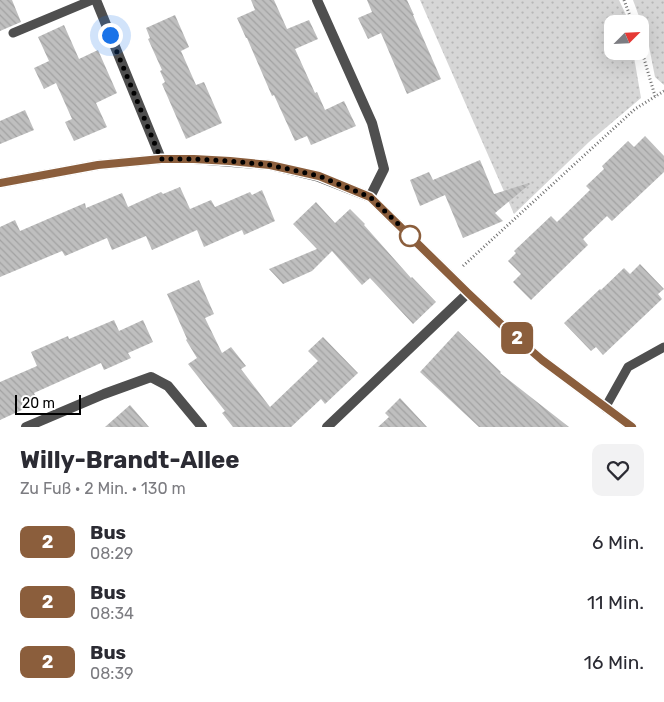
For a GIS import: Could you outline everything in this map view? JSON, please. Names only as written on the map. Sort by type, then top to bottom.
[{"type":"street","points":[[96,0],[161,159]]},
{"type":"street","points":[[317,0],[372,123],[384,169],[370,197]]},
{"type":"street","points":[[0,183],[98,165],[161,159],[194,159],[270,165],[319,176],[370,197],[468,293],[542,360],[632,427]]},
{"type":"street","points":[[327,427],[468,293]]},
{"type":"street","points":[[26,427],[104,394],[151,377],[168,386],[202,427]]},
{"type":"lane","points":[[13,34],[92,0]]},
{"type":"lane","points":[[605,408],[628,367],[664,347]]},
{"type":"path","points":[[624,0],[630,15]]},
{"type":"path","points":[[644,60],[655,96]]},
{"type":"path","points":[[451,276],[635,108],[664,91]]},
{"type":"shaded area","points":[[420,0],[619,0],[626,15],[604,15],[604,60],[635,60],[641,98],[589,142],[514,214]]},
{"type":"shaded area","points":[[633,0],[664,0],[664,85],[655,77],[649,46],[649,15],[638,15]]},
{"type":"building","points":[[0,0],[12,0],[21,22],[0,31]]},
{"type":"building","points":[[251,0],[274,0],[287,29],[309,20],[318,39],[295,49],[325,110],[344,101],[356,126],[311,145],[307,136],[295,141],[274,95],[272,96],[237,18],[255,10]]},
{"type":"building","points":[[367,0],[407,0],[441,79],[407,94],[381,33],[368,39],[358,18],[372,12]]},
{"type":"building","points":[[175,15],[189,47],[181,51],[196,85],[204,82],[222,123],[186,139],[162,84],[165,82],[160,71],[162,70],[148,39],[150,38],[146,28]]},
{"type":"building","points":[[64,25],[79,59],[98,50],[117,93],[96,103],[107,127],[74,141],[65,122],[72,119],[56,83],[44,89],[34,68],[49,61],[38,37]]},
{"type":"building","points":[[25,110],[34,130],[0,144],[0,121]]},
{"type":"building","points":[[645,136],[664,156],[664,172],[612,221],[607,216],[583,239],[588,245],[531,300],[513,282],[521,274],[508,261],[516,253],[514,251],[551,216],[557,222],[590,190],[586,186],[604,169],[602,166],[628,141],[634,147]]},
{"type":"building","points":[[480,160],[494,194],[530,184],[495,213],[503,221],[463,238],[445,195],[420,206],[410,180],[429,172],[433,180]]},
{"type":"building","points":[[180,187],[190,209],[211,200],[215,207],[250,192],[252,195],[262,190],[275,221],[244,235],[242,230],[204,247],[197,230],[152,250],[146,236],[112,250],[107,238],[65,256],[62,251],[0,277],[0,227],[15,220],[20,231],[85,203],[86,208],[122,193],[128,207],[161,192],[163,194]]},
{"type":"building","points":[[316,202],[335,223],[350,209],[411,278],[436,302],[413,324],[370,278],[362,285],[332,251],[312,271],[283,284],[269,269],[317,249],[293,224]]},
{"type":"building","points":[[640,264],[664,289],[658,294],[662,299],[603,355],[596,347],[591,351],[564,323],[624,268],[630,274]]},
{"type":"building","points":[[199,280],[214,314],[205,318],[222,353],[231,347],[246,366],[241,369],[270,407],[318,361],[308,351],[323,337],[358,373],[325,404],[321,399],[291,427],[233,427],[222,413],[225,411],[188,364],[197,358],[186,340],[167,294]]},
{"type":"building","points":[[114,320],[119,331],[143,320],[153,342],[128,353],[131,358],[104,370],[101,363],[34,393],[36,397],[22,403],[24,409],[0,420],[0,382],[37,366],[31,352],[68,336],[69,339]]},
{"type":"building","points":[[458,331],[500,373],[569,427],[479,427],[420,372]]},
{"type":"building","points":[[400,398],[427,427],[378,427],[389,417],[385,413]]},
{"type":"building","points":[[130,405],[149,427],[105,427]]},
{"type":"bus line","name":"2","points":[[0,183],[98,165],[161,159],[194,159],[270,165],[319,176],[370,197],[504,327],[542,360],[632,427]]},
{"type":"route","points":[[110,35],[161,159],[194,159],[270,165],[319,176],[370,197],[415,240],[410,236]]}]
